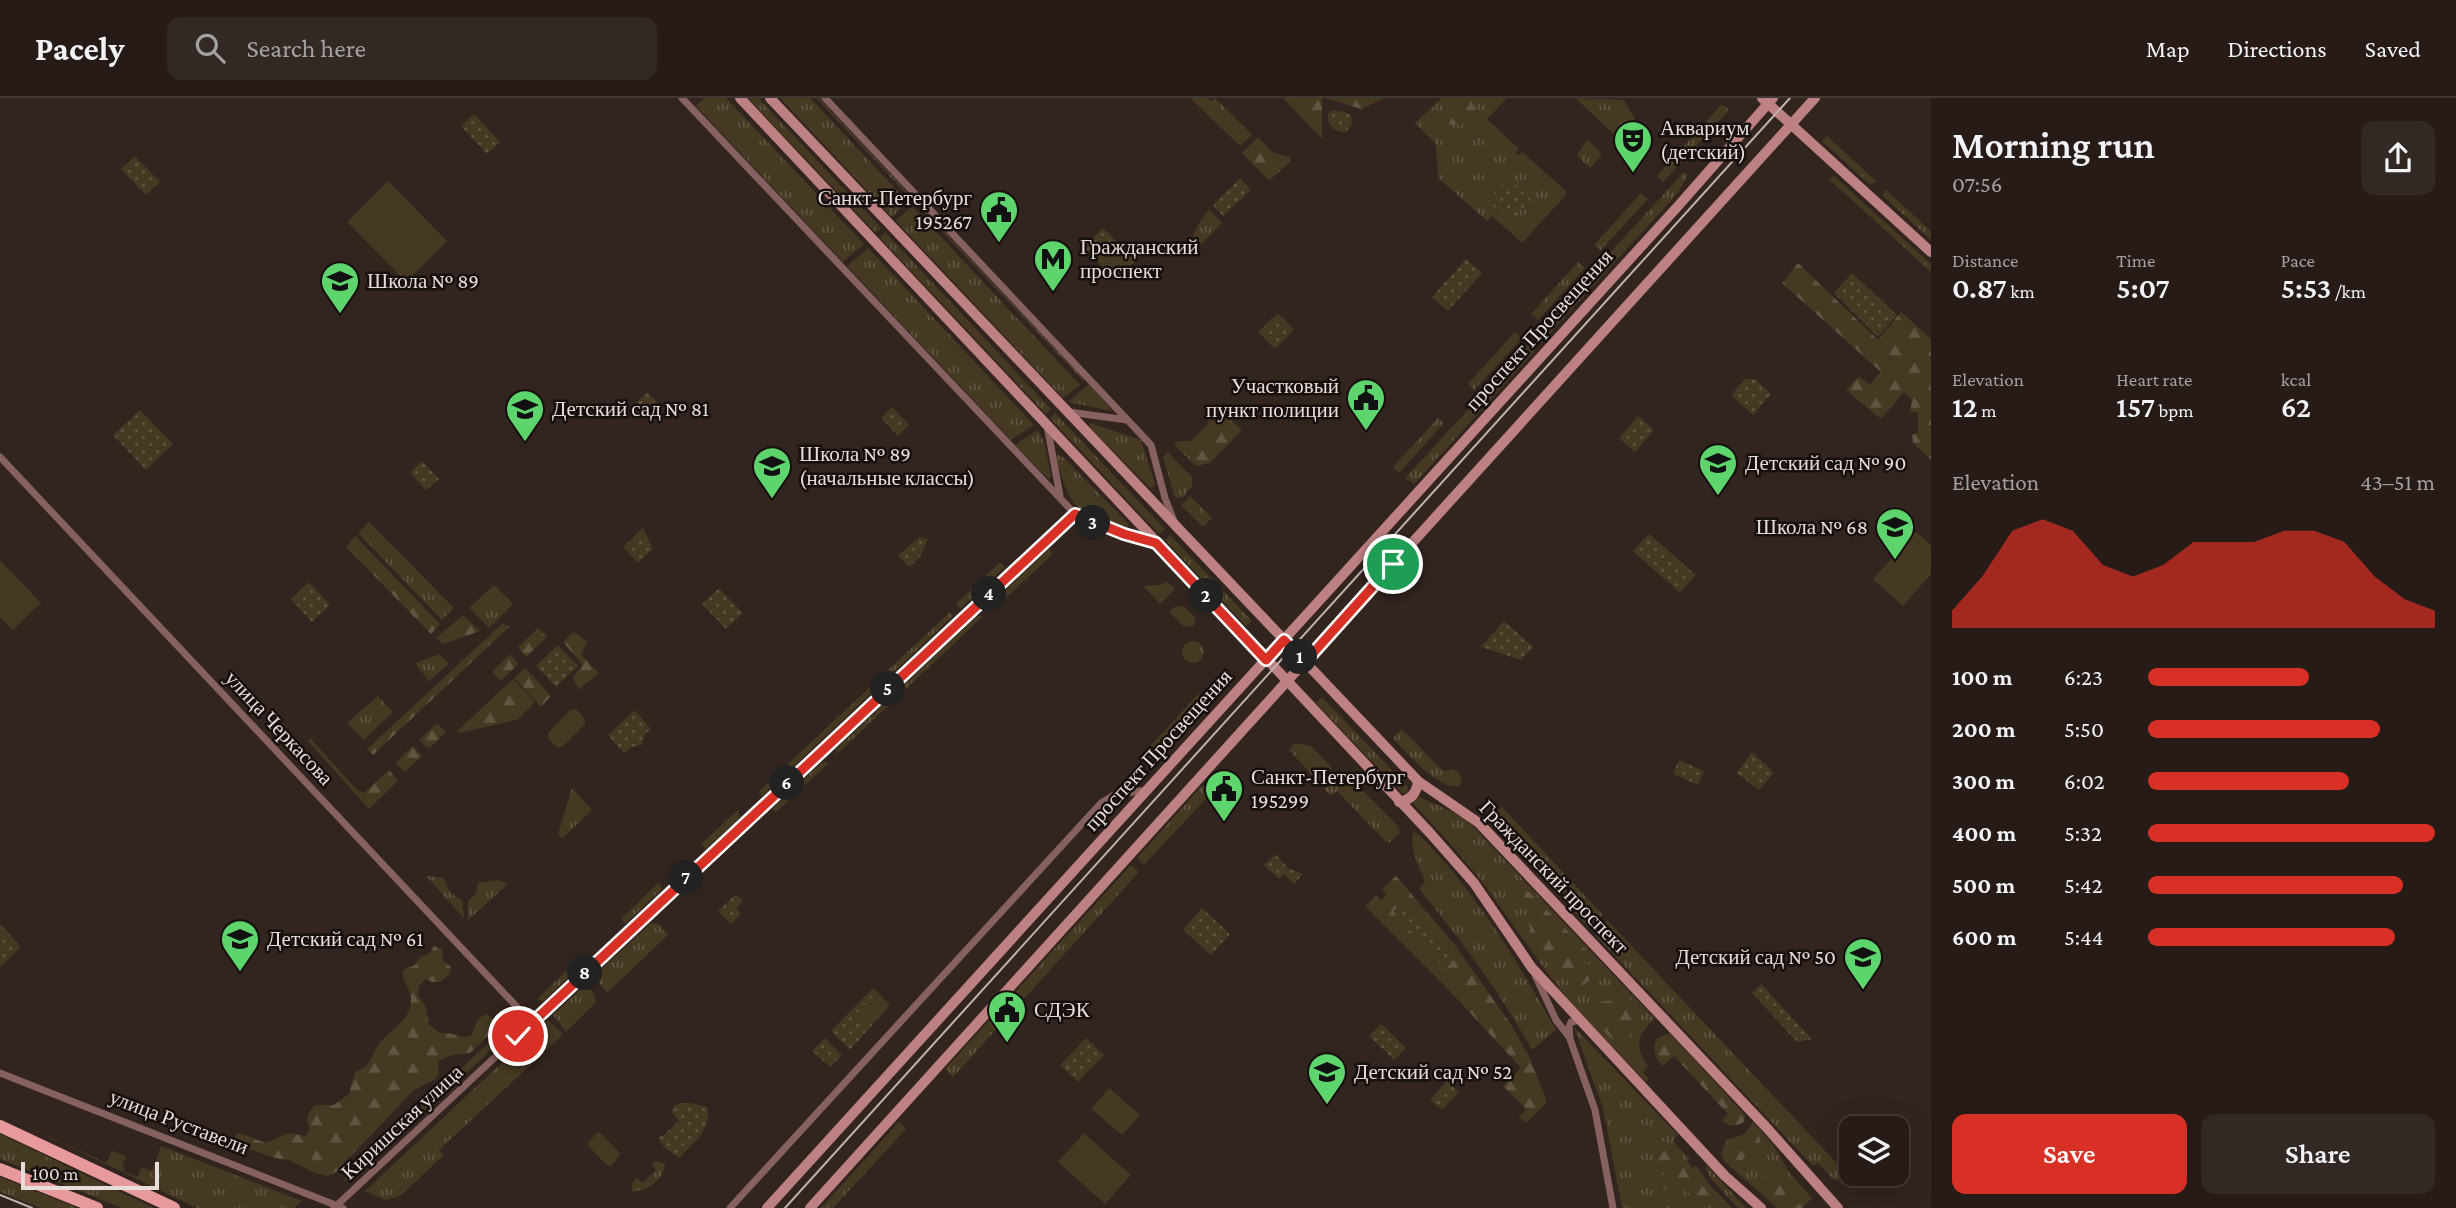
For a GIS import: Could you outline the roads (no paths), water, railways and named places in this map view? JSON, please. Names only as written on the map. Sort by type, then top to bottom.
[{"type":"main road","points":[[740,98],[1430,833],[1474,883],[1532,968],[1725,1176],[1761,1208]]},
{"type":"main road","name":"Гражданский проспект","points":[[770,98],[1418,781],[1479,822],[1766,1126],[1838,1208]]},
{"type":"main road","points":[[810,1208],[1815,98]]},
{"type":"main road","points":[[1767,100],[1931,252]]},
{"type":"main road","name":"проспект Просвещения","points":[[768,1208],[1679,205],[1767,100]]},
{"type":"main road","points":[[1399,802],[1412,796],[1418,781]]},
{"type":"main road","points":[[0,1126],[174,1208]]},
{"type":"main road","points":[[0,1169],[97,1208]]},
{"type":"street","points":[[682,98],[1075,514],[1113,530],[1156,543]]},
{"type":"street","points":[[825,98],[1151,445],[1165,498],[1175,523]]},
{"type":"street","points":[[1066,411],[1127,420]]},
{"type":"street","points":[[1047,424],[1060,498]]},
{"type":"street","name":"улица Черкасова","points":[[0,457],[532,1023]]},
{"type":"street","name":"Киришская улица","points":[[338,1207],[1075,514]]},
{"type":"street","points":[[730,1208],[1101,803],[1114,795],[1148,790]]},
{"type":"street","points":[[1532,968],[1556,1020],[1570,1039]]},
{"type":"street","points":[[1580,1020],[1571,1022],[1570,1039],[1595,1110],[1613,1208]]},
{"type":"street","name":"улица Руставели","points":[[0,1073],[338,1207]]},
{"type":"tram line","points":[[785,1208],[1790,98]]},
{"type":"tram line","points":[[0,1195],[32,1208]]},
{"type":"place","name":"Аквариум (детский)","points":[[1633,174]]},
{"type":"place","name":"Санкт-Петербург 195267","points":[[999,244]]},
{"type":"place","name":"Гражданский проспект","points":[[1053,293]]},
{"type":"place","name":"Школа № 89","points":[[340,315]]},
{"type":"place","name":"Участковый пункт полиции","points":[[1366,432]]},
{"type":"place","name":"Детский сад № 81","points":[[525,443]]},
{"type":"place","name":"Детский сад № 90","points":[[1718,497]]},
{"type":"place","name":"Школа № 89 (начальные классы)","points":[[772,500]]},
{"type":"place","name":"Школа № 68","points":[[1895,561]]},
{"type":"place","name":"Санкт-Петербург 195299","points":[[1224,823]]},
{"type":"place","name":"Детский сад № 61","points":[[240,973]]},
{"type":"place","name":"Детский сад № 50","points":[[1863,991]]},
{"type":"place","name":"СДЭК","points":[[1007,1044]]},
{"type":"place","name":"Детский сад № 52","points":[[1327,1106]]}]
